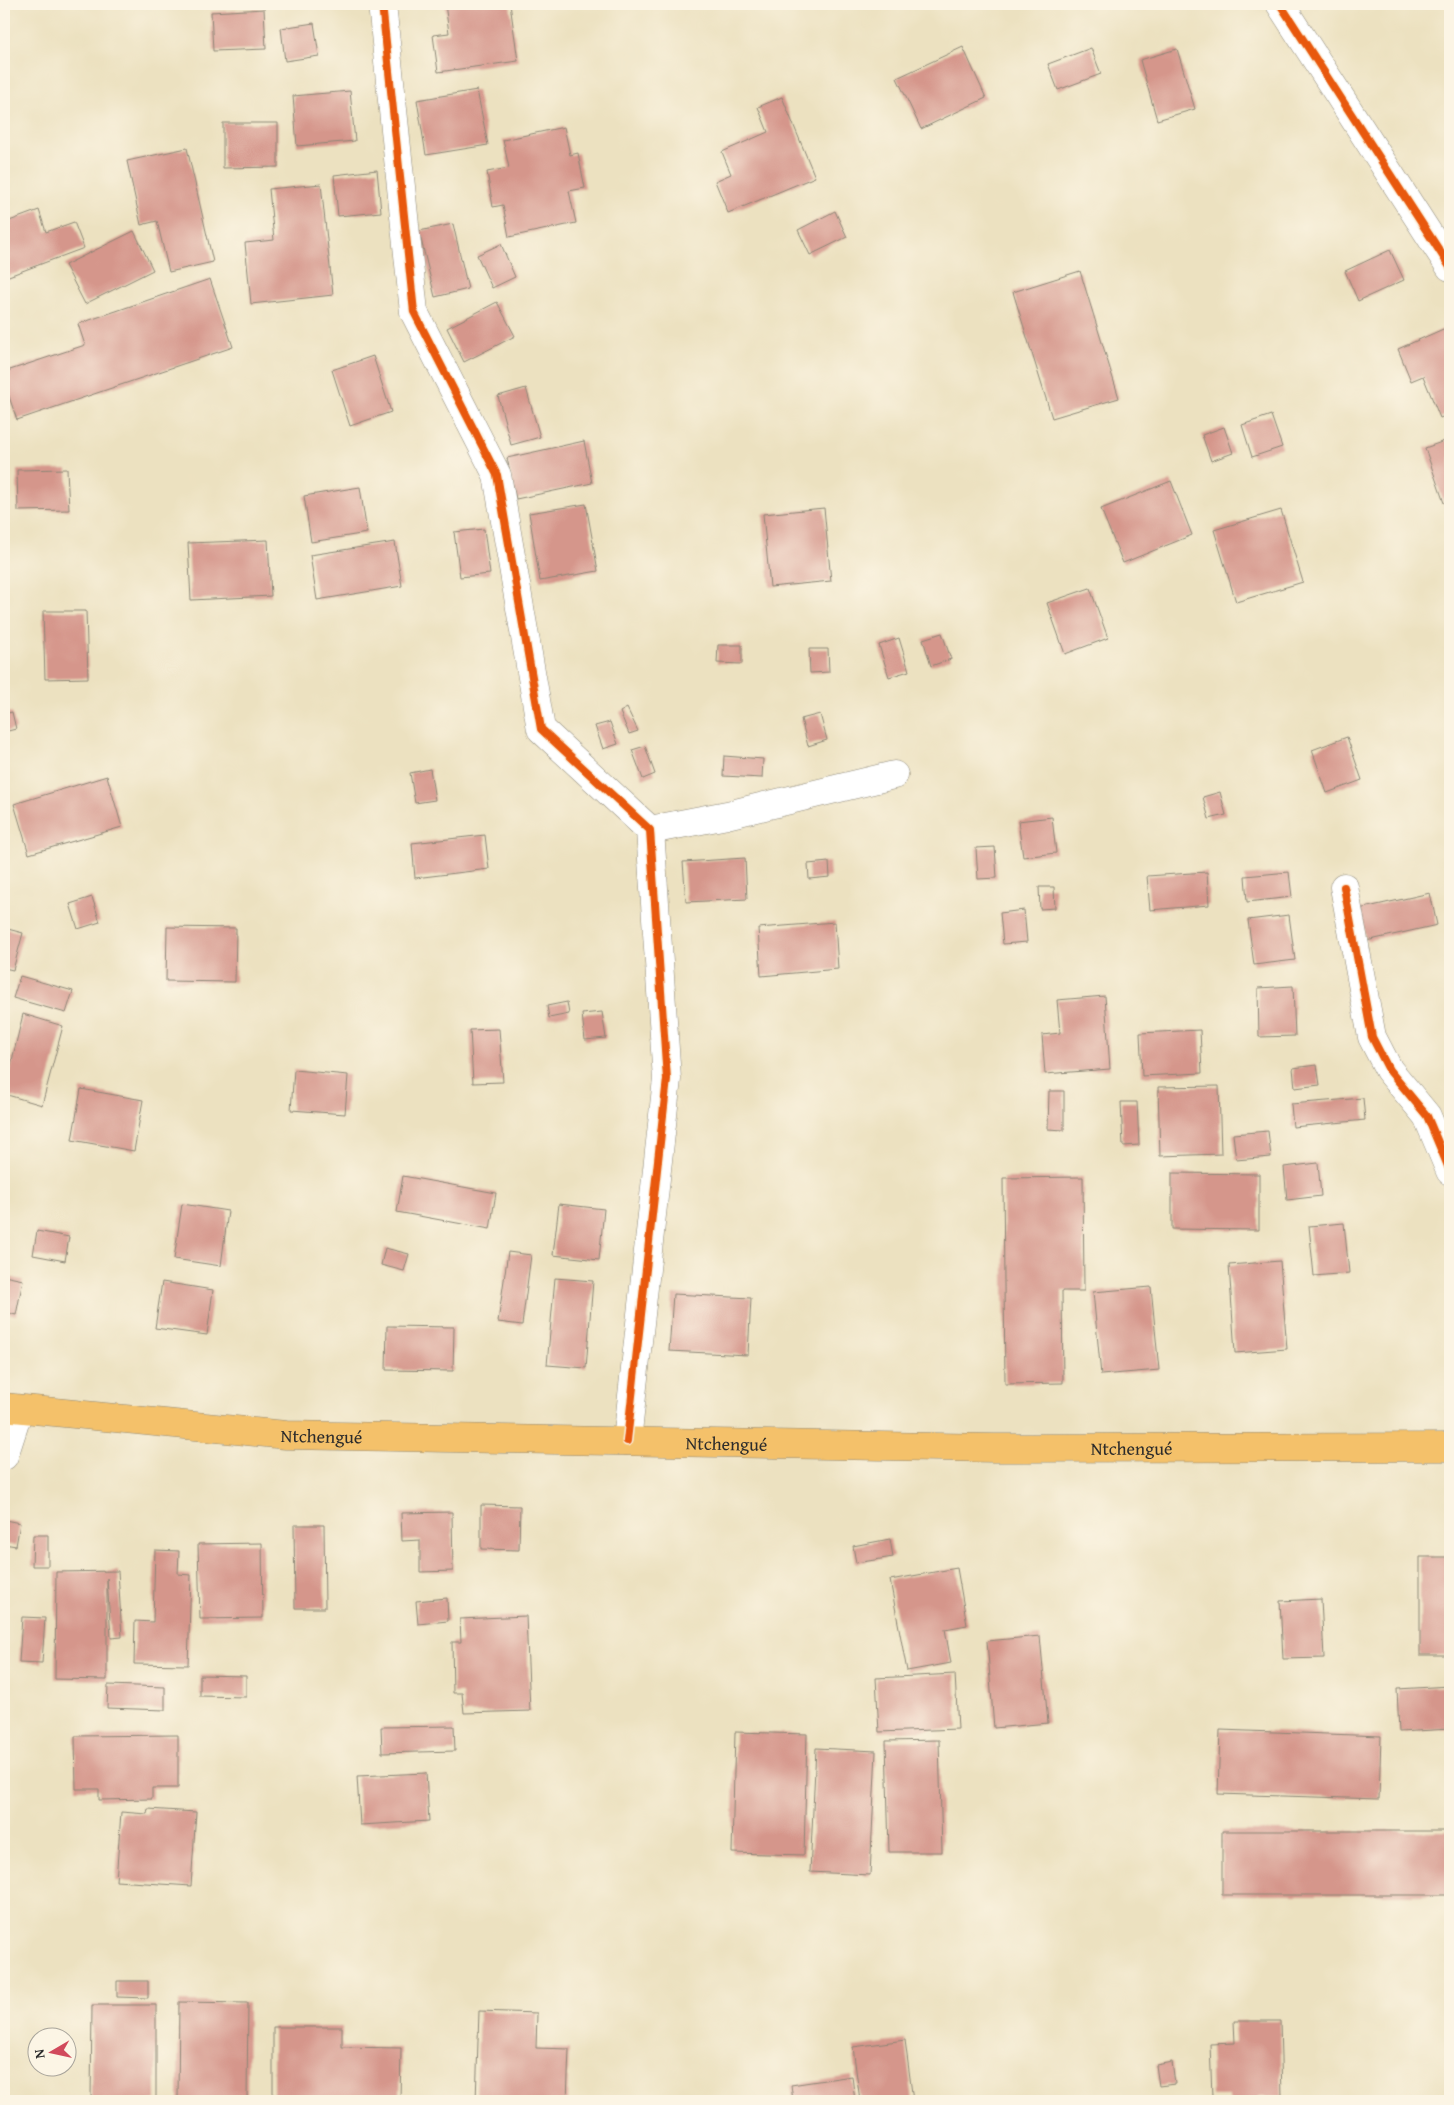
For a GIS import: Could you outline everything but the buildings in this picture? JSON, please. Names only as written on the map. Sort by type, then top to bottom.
[{"type":"main road","name":"Ntchengué","points":[[11,1408],[286,1434],[994,1448],[1450,1447]]},
{"type":"street","points":[[382,4],[414,312],[497,475],[542,729],[650,830],[667,1079],[627,1441]]},
{"type":"street","points":[[1280,4],[1450,267]]},
{"type":"street","points":[[650,830],[708,819],[894,775]]},
{"type":"street","points":[[1344,887],[1372,1038],[1389,1070],[1427,1116],[1450,1171]]},
{"type":"street","points":[[4,1456],[11,1408]]},
{"type":"cycle path","points":[[382,4],[414,312],[497,475],[541,729],[650,830],[667,1079],[627,1441]]},
{"type":"cycle path","points":[[1280,4],[1450,267]]},
{"type":"cycle path","points":[[1344,887],[1372,1037],[1389,1070],[1427,1116],[1450,1171]]}]
